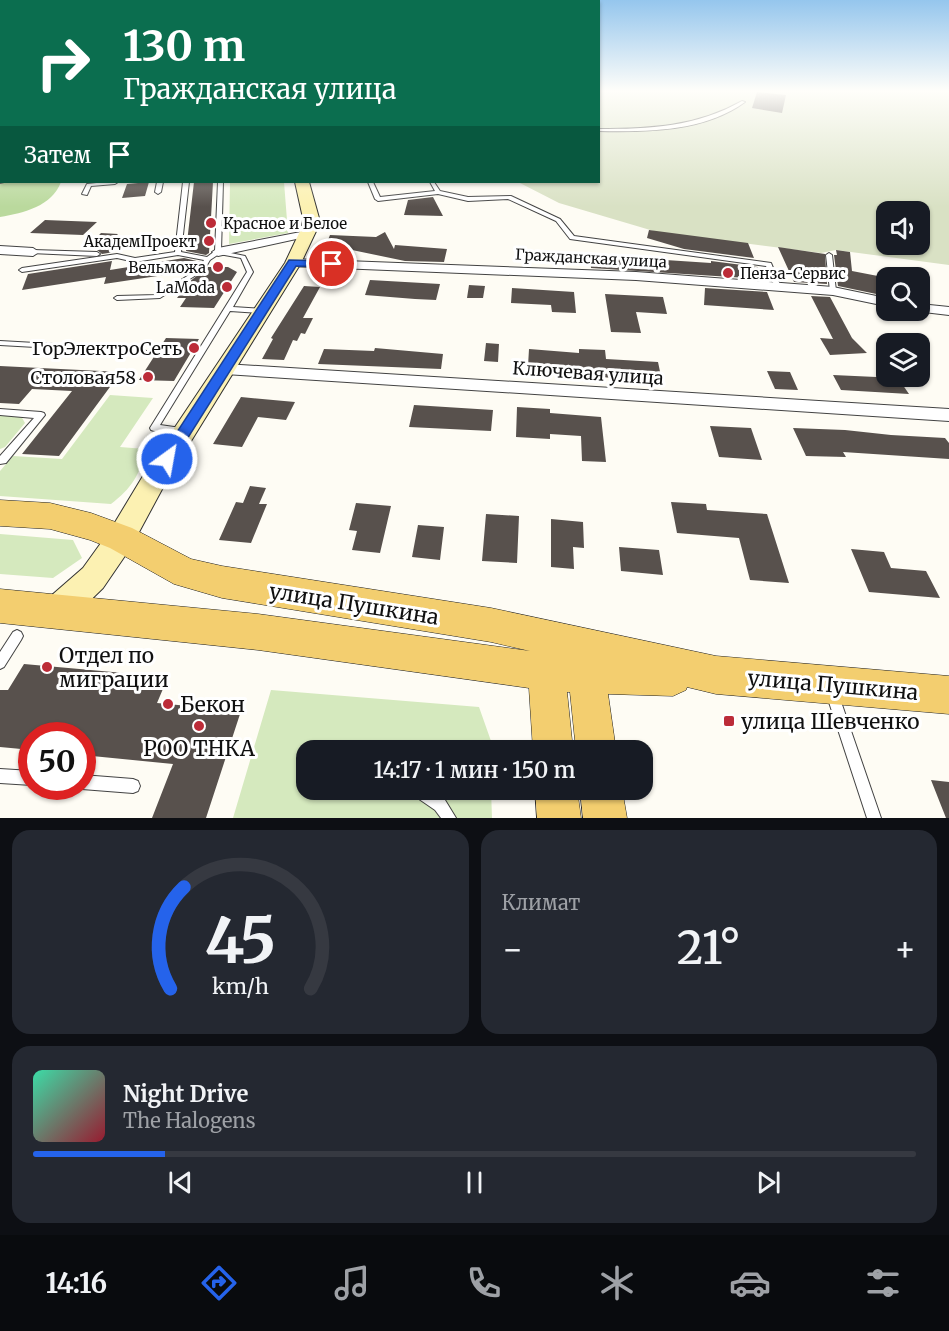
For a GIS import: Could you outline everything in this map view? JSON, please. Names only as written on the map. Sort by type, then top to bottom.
[{"type":"main road","points":[[55,613],[93,578],[121,538],[185,430],[293,263],[311,218],[303,183]]},
{"type":"main road","name":"улица Пушкина","points":[[0,513],[50,516],[121,538],[186,573],[222,582],[491,625],[557,657],[587,675],[656,678],[716,675]]},
{"type":"main road","name":"улица Пушкина","points":[[0,606],[258,632],[557,657],[716,675],[949,695]]},
{"type":"main road","points":[[553,740],[557,657]]},
{"type":"main road","points":[[587,675],[595,740]]},
{"type":"main road","points":[[557,800],[559,818]]},
{"type":"main road","points":[[603,800],[605,818]]},
{"type":"street","points":[[213,256],[306,234]]},
{"type":"street","points":[[0,250],[33,252]]},
{"type":"street","name":"Гражданская улица","points":[[293,263],[636,276],[833,291],[876,300]]},
{"type":"street","points":[[930,309],[949,311]]},
{"type":"street","name":"Ключевая улица","points":[[225,369],[949,415]]},
{"type":"lane","points":[[85,194],[89,185],[106,183]]},
{"type":"lane","points":[[158,192],[160,183]]},
{"type":"lane","points":[[178,253],[186,183]]},
{"type":"lane","points":[[117,298],[158,297],[202,269],[213,256],[221,183]]},
{"type":"lane","points":[[371,183],[378,199],[438,192],[468,199],[509,197],[558,220],[572,238],[769,264],[778,286]]},
{"type":"lane","points":[[433,183],[438,192]]},
{"type":"lane","points":[[33,252],[97,254]]},
{"type":"lane","points":[[22,270],[117,256],[135,260],[178,253],[243,257],[250,272],[154,428],[185,430]]},
{"type":"lane","points":[[829,255],[833,291]]},
{"type":"lane","points":[[228,309],[262,311]]},
{"type":"lane","points":[[0,343],[142,351]]},
{"type":"lane","points":[[0,412],[41,415],[3,460],[0,460]]},
{"type":"lane","points":[[0,663],[17,636]]},
{"type":"lane","points":[[829,684],[874,818]]},
{"type":"lane","points":[[0,776],[18,777]]},
{"type":"lane","points":[[96,783],[133,786]]},
{"type":"lane","points":[[433,800],[440,805],[449,818]]},
{"type":"green space","points":[[600,130],[949,130],[949,265],[836,250],[821,253],[657,232],[559,203],[520,183],[600,183]]},
{"type":"green space","points":[[0,183],[60,183],[44,203],[0,217]]},
{"type":"green space","points":[[230,183],[284,183],[288,233],[229,244]]},
{"type":"green space","points":[[110,395],[153,398],[120,447],[145,449],[138,473],[118,498],[111,504],[0,496],[0,471],[13,456],[62,459]]},
{"type":"green space","points":[[0,415],[21,416],[25,423],[5,447],[0,449]]},
{"type":"green space","points":[[0,534],[73,540],[82,558],[53,578],[0,574]]},
{"type":"green space","points":[[271,690],[479,707],[491,740],[296,740],[296,800],[491,800],[492,818],[233,818]]},
{"type":"building","points":[[149,183],[145,196],[122,198],[127,184]]},
{"type":"building","points":[[194,183],[213,183],[209,253],[206,255],[186,251]]},
{"type":"building","points":[[433,197],[443,216],[404,215],[408,200]]},
{"type":"building","points":[[45,220],[97,222],[83,235],[30,233]]},
{"type":"building","points":[[649,230],[748,243],[754,258],[684,249],[647,238]]},
{"type":"building","points":[[385,232],[394,249],[395,245],[447,249],[444,262],[405,261],[352,250],[351,253],[323,252],[330,235],[376,237]]},
{"type":"building","points":[[101,233],[118,234],[112,240],[117,240],[114,252],[102,254],[97,250],[86,249]]},
{"type":"building","points":[[778,247],[825,254],[827,284],[794,282]]},
{"type":"building","points":[[836,250],[850,252],[852,271],[876,276],[876,294],[838,286],[834,255],[837,255]]},
{"type":"building","points":[[590,255],[711,263],[711,261],[758,267],[762,279],[591,268]]},
{"type":"building","points":[[184,258],[201,262],[191,271],[104,284],[106,277],[22,290],[28,274],[112,261],[110,270]]},
{"type":"building","points":[[208,267],[228,267],[237,272],[214,308],[180,307],[186,298],[177,298],[189,282]]},
{"type":"building","points":[[370,280],[440,284],[436,300],[415,299],[365,295]]},
{"type":"building","points":[[469,285],[485,286],[483,298],[467,298]]},
{"type":"building","points":[[304,286],[320,287],[303,318],[313,318],[305,334],[301,333],[297,341],[293,340],[284,360],[262,359],[273,339],[271,338]]},
{"type":"building","points":[[512,288],[574,292],[576,313],[552,312],[551,305],[511,303]]},
{"type":"building","points":[[705,288],[767,292],[774,310],[704,305]]},
{"type":"building","points":[[605,294],[663,297],[667,314],[636,312],[641,333],[611,332]]},
{"type":"building","points":[[811,296],[830,297],[852,338],[867,353],[830,355],[820,338],[833,339]]},
{"type":"building","points":[[166,338],[199,339],[174,381],[139,380]]},
{"type":"building","points":[[486,343],[499,344],[498,362],[484,361]]},
{"type":"building","points":[[375,348],[443,354],[441,369],[318,364],[324,349],[374,351]]},
{"type":"building","points":[[529,349],[579,353],[579,349],[605,350],[606,359],[658,362],[662,381],[581,376],[580,370],[528,366]]},
{"type":"building","points":[[0,366],[121,372],[59,456],[22,454],[72,391],[32,389],[19,404],[0,403]]},
{"type":"building","points":[[767,371],[790,372],[798,390],[775,389]]},
{"type":"building","points":[[833,375],[876,377],[876,387],[904,387],[909,394],[841,390]]},
{"type":"building","points":[[241,397],[295,402],[286,420],[258,417],[242,447],[213,444]]},
{"type":"building","points":[[414,405],[493,410],[491,431],[409,427]]},
{"type":"building","points":[[517,407],[550,409],[550,413],[601,417],[606,462],[582,461],[581,436],[550,434],[550,439],[516,437]]},
{"type":"building","points":[[710,426],[751,428],[762,460],[719,457]]},
{"type":"building","points":[[793,428],[945,438],[949,443],[949,459],[843,452],[846,457],[806,456]]},
{"type":"building","points":[[250,486],[266,488],[259,504],[267,504],[251,543],[219,540],[236,502],[243,503]]},
{"type":"building","points":[[671,502],[706,504],[707,510],[767,514],[789,583],[750,580],[739,538],[677,533]]},
{"type":"building","points":[[356,503],[391,506],[380,553],[352,550],[357,531],[349,530]]},
{"type":"building","points":[[486,514],[519,516],[517,563],[482,561]]},
{"type":"building","points":[[551,519],[583,522],[584,548],[573,547],[574,569],[551,567]]},
{"type":"building","points":[[418,525],[444,527],[440,560],[412,557]]},
{"type":"building","points":[[619,547],[659,550],[663,575],[621,571]]},
{"type":"building","points":[[851,549],[884,552],[891,568],[926,571],[940,598],[869,592]]},
{"type":"building","points":[[24,664],[168,677],[157,703],[241,711],[206,818],[152,818],[173,764],[96,756],[96,722],[18,722],[18,749],[0,747],[0,690],[8,690]]},
{"type":"building","points":[[931,780],[949,782],[949,818],[946,818]]},
{"type":"place","name":"Красное и Белое","points":[[211,223]]},
{"type":"place","name":"АкадемПроект","points":[[209,241]]},
{"type":"place","name":"Вельможа","points":[[218,267]]},
{"type":"place","name":"Пенза-Сервис","points":[[728,273]]},
{"type":"place","name":"LaModa","points":[[227,287]]},
{"type":"place","name":"ГорЭлектроСеть","points":[[194,348]]},
{"type":"place","name":"Столовая58","points":[[148,377]]},
{"type":"place","name":"Отдел по миграции","points":[[47,667]]},
{"type":"place","name":"Бекон","points":[[168,704]]},
{"type":"place","name":"улица Шевченко","points":[[729,721]]},
{"type":"place","name":"РОО ТНКА","points":[[199,726]]},
{"type":"route","points":[[167,459],[293,263],[332,264]]}]
